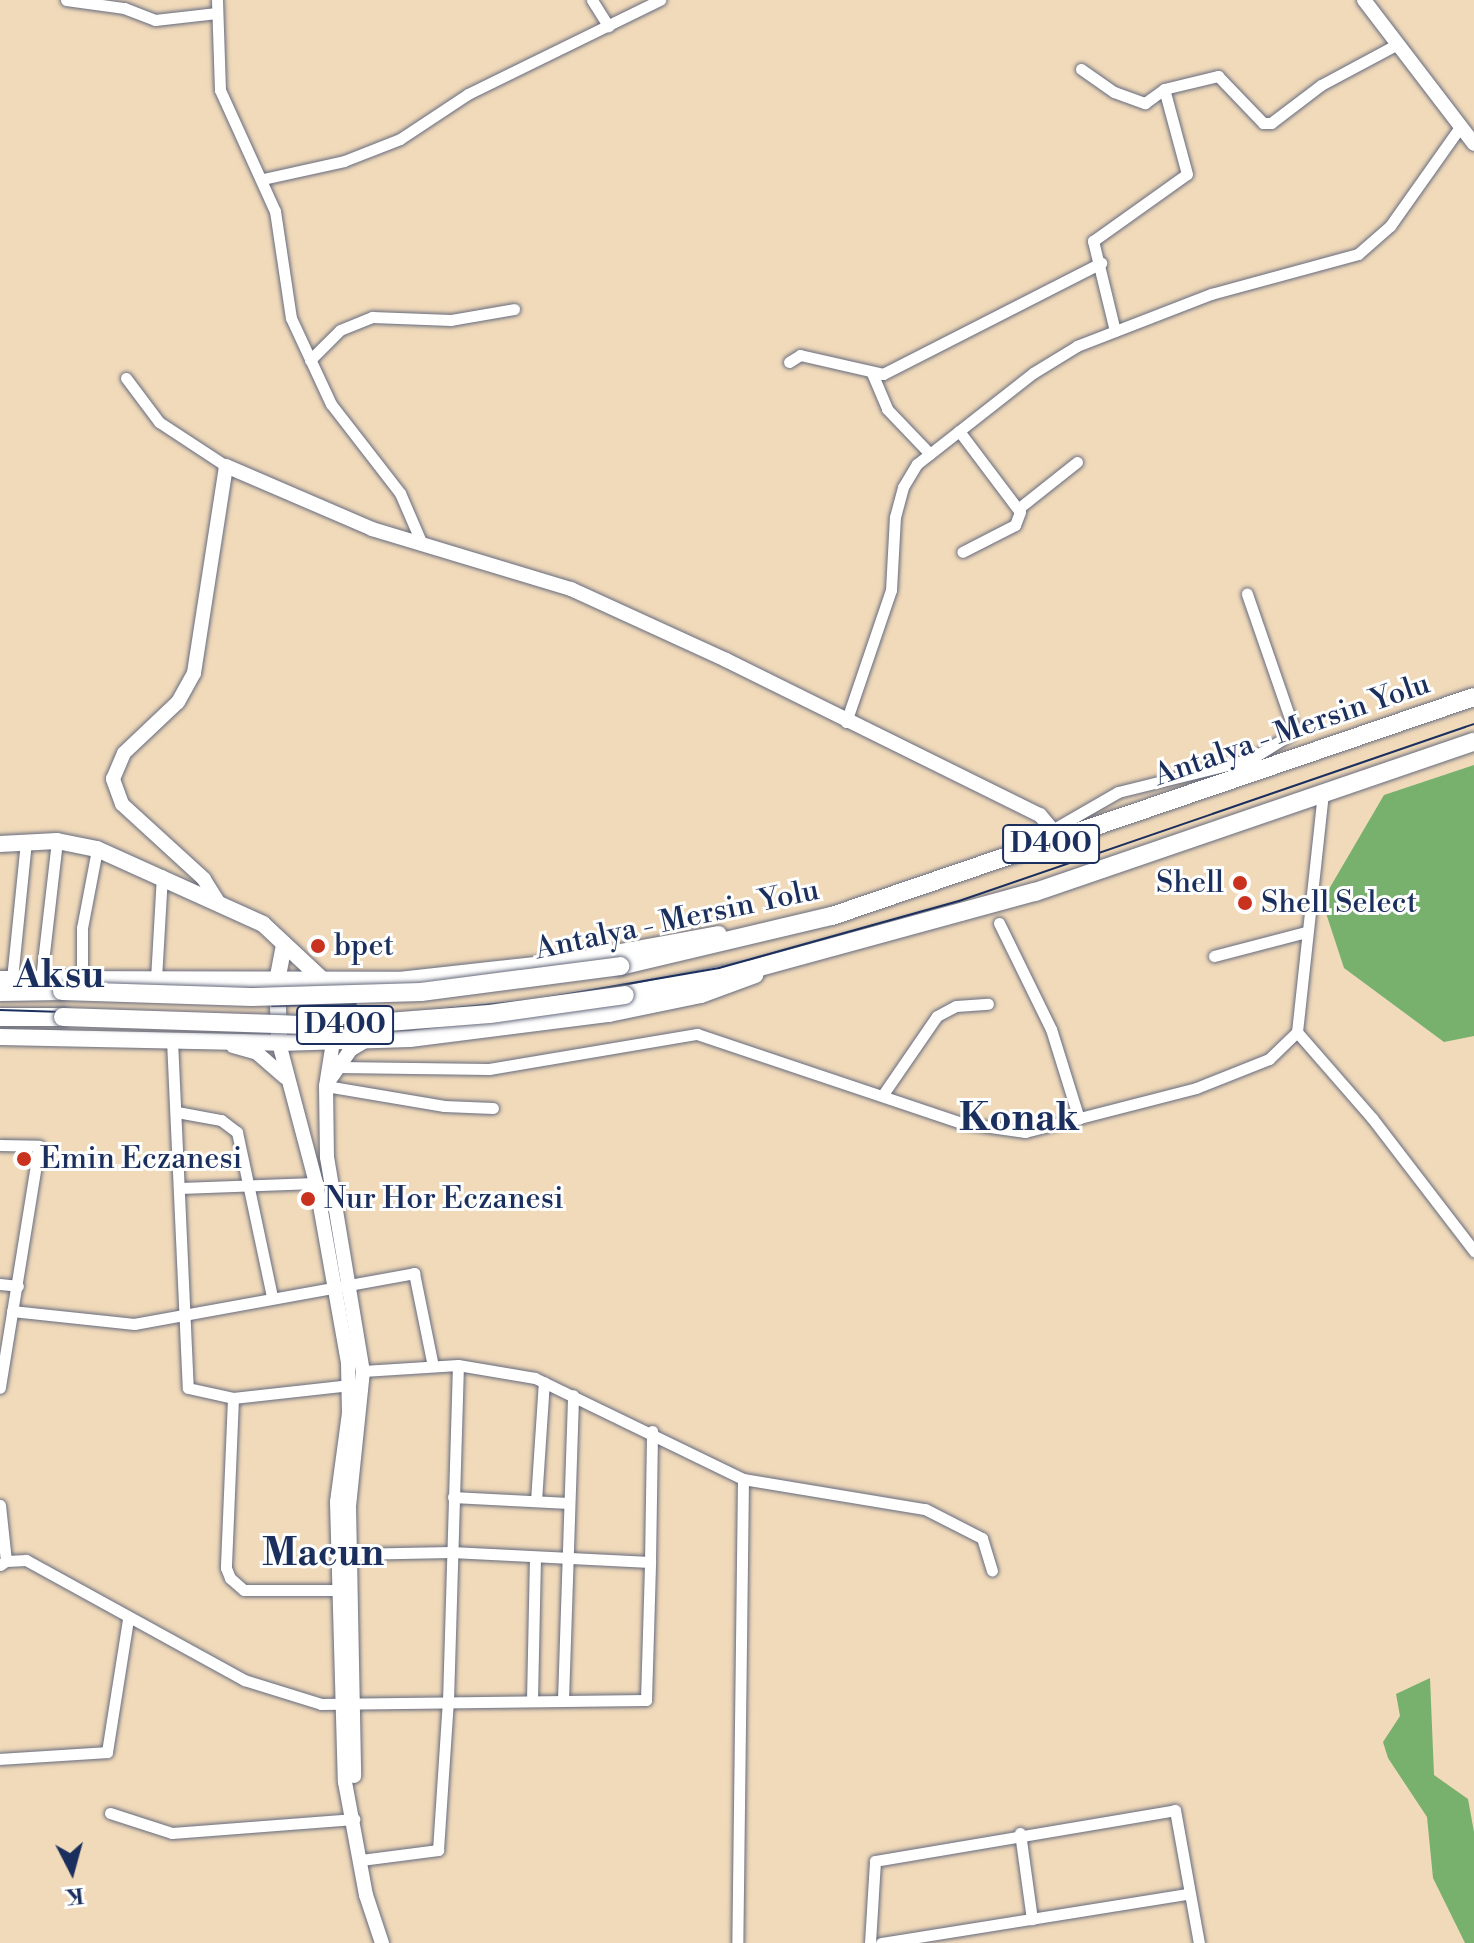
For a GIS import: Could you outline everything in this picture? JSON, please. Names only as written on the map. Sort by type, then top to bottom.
[{"type":"highway","name":"Antalya - Mersin Yolu","points":[[4,983],[62,991],[252,997],[421,992],[620,966],[765,936],[907,892],[1056,835],[1474,697]]},
{"type":"highway","name":"Antalya - Mersin Yolu","points":[[0,1017],[337,1026],[490,1014],[625,995],[812,954],[1035,892],[1323,790],[1474,742]]},
{"type":"main road","points":[[0,844],[57,841],[97,849],[162,875],[263,924],[325,982],[334,1002],[333,1042]]},
{"type":"main road","points":[[4,983],[41,979],[399,980],[572,961],[780,923],[907,892]]},
{"type":"main road","points":[[279,1043],[277,981],[284,945]]},
{"type":"main road","points":[[4,1041],[365,1041],[609,1014],[701,995],[812,954]]},
{"type":"street","points":[[66,0],[124,8],[155,20],[217,6],[220,90],[275,211],[285,297],[331,404],[400,493],[422,544]]},
{"type":"street","points":[[592,0],[608,26]]},
{"type":"street","points":[[263,179],[344,161],[400,139],[468,94],[660,0]]},
{"type":"street","points":[[1364,0],[1474,144]]},
{"type":"street","points":[[1081,69],[1132,100],[1145,103],[1164,89],[1218,76],[1263,123],[1271,123],[1321,85],[1396,45]]},
{"type":"street","points":[[1115,331],[1101,263],[1093,241],[1187,174],[1164,89]]},
{"type":"street","points":[[846,722],[891,590],[893,529],[903,487],[930,454],[1033,373],[1115,331],[1211,294],[1358,254],[1390,226],[1460,127]]},
{"type":"street","points":[[789,362],[800,355],[872,373],[905,366],[1101,263]]},
{"type":"street","points":[[310,360],[340,330],[372,317],[451,320],[514,309]]},
{"type":"street","points":[[872,373],[887,409],[930,454]]},
{"type":"street","points":[[126,378],[159,422],[226,466],[372,529],[571,589],[726,660],[846,722],[1040,815],[1056,835],[1118,792],[1251,759],[1291,734],[1247,594]]},
{"type":"street","points":[[959,431],[1019,508]]},
{"type":"street","points":[[962,552],[1015,525],[1019,508],[1077,462]]},
{"type":"street","points":[[220,905],[204,879],[122,804],[113,779],[124,753],[178,702],[194,673],[226,466]]},
{"type":"street","points":[[337,1067],[489,1069],[697,1034],[884,1093],[962,1123],[1025,1132],[1079,1119],[1244,1072],[1282,1050],[1297,1032],[1323,790]]},
{"type":"street","points":[[41,979],[57,841]]},
{"type":"street","points":[[4,983],[26,842]]},
{"type":"street","points":[[82,979],[82,928],[97,849]]},
{"type":"street","points":[[156,979],[162,875]]},
{"type":"street","points":[[999,923],[1051,1029],[1079,1119]]},
{"type":"street","points":[[1214,956],[1306,932]]},
{"type":"street","points":[[884,1093],[937,1016],[956,1006],[988,1004]]},
{"type":"street","points":[[1297,1032],[1474,1251]]},
{"type":"street","points":[[172,1040],[188,1388],[233,1398],[350,1385]]},
{"type":"street","points":[[213,1041],[257,1053],[276,1064],[288,1080]]},
{"type":"street","points":[[326,1086],[337,1067],[365,1041]]},
{"type":"street","points":[[333,1042],[326,1086],[327,1157],[343,1285],[350,1385],[337,1502],[338,1590],[348,1704]]},
{"type":"street","points":[[279,1043],[363,1371],[349,1506],[345,1782],[382,1943]]},
{"type":"street","points":[[326,1086],[444,1106],[493,1108]]},
{"type":"street","points":[[177,1112],[221,1120],[235,1128],[272,1297]]},
{"type":"street","points":[[0,1145],[39,1146],[0,1388]]},
{"type":"street","points":[[179,1188],[316,1183]]},
{"type":"street","points":[[12,1311],[134,1324],[183,1319],[272,1297],[414,1273],[433,1366]]},
{"type":"street","points":[[0,1284],[18,1286]]},
{"type":"street","points":[[363,1371],[458,1365],[544,1382],[652,1431],[743,1479],[925,1509],[982,1538],[992,1571]]},
{"type":"street","points":[[361,1860],[438,1850],[448,1701],[458,1365]]},
{"type":"street","points":[[536,1501],[544,1382]]},
{"type":"street","points":[[563,1700],[573,1395]]},
{"type":"street","points":[[233,1398],[226,1568],[230,1578],[244,1590],[338,1590]]},
{"type":"street","points":[[0,1505],[3,1563],[26,1560],[128,1619],[244,1680],[321,1704],[646,1700],[652,1431]]},
{"type":"street","points":[[737,1943],[743,1479]]},
{"type":"street","points":[[453,1497],[568,1503]]},
{"type":"street","points":[[350,1554],[451,1552],[650,1562]]},
{"type":"street","points":[[532,1700],[535,1557]]},
{"type":"street","points":[[0,1759],[107,1752],[128,1619]]},
{"type":"street","points":[[870,1943],[875,1861],[1020,1833],[1175,1810],[1199,1943]]},
{"type":"street","points":[[110,1813],[172,1833],[353,1818]]},
{"type":"street","points":[[1020,1833],[1032,1919]]},
{"type":"street","points":[[881,1943],[1188,1894]]},
{"type":"green space","points":[[1474,765],[1474,1036],[1444,1042],[1344,968],[1322,901],[1384,795]]},
{"type":"green space","points":[[1430,1678],[1434,1775],[1468,1799],[1474,1832],[1474,1943],[1465,1943],[1433,1878],[1427,1817],[1388,1758],[1383,1742],[1400,1716],[1396,1694]]},
{"type":"tram line","points":[[0,1010],[228,1017],[386,1015],[534,1000],[719,968],[959,901],[1474,724]]},
{"type":"tram line","points":[[272,1006],[356,1004]]},
{"type":"place","name":"Shell","points":[[1240,883]]},
{"type":"place","name":"Shell Select","points":[[1245,903]]},
{"type":"place","name":"bpet","points":[[318,946]]},
{"type":"place","name":"Emin Eczanesi","points":[[24,1159]]},
{"type":"place","name":"Nur Hor Eczanesi","points":[[308,1199]]},
{"type":"district","name":"Aksu","points":[[59,976]]},
{"type":"district","name":"Konak","points":[[1019,1119]]},
{"type":"district","name":"Macun","points":[[323,1554]]}]
